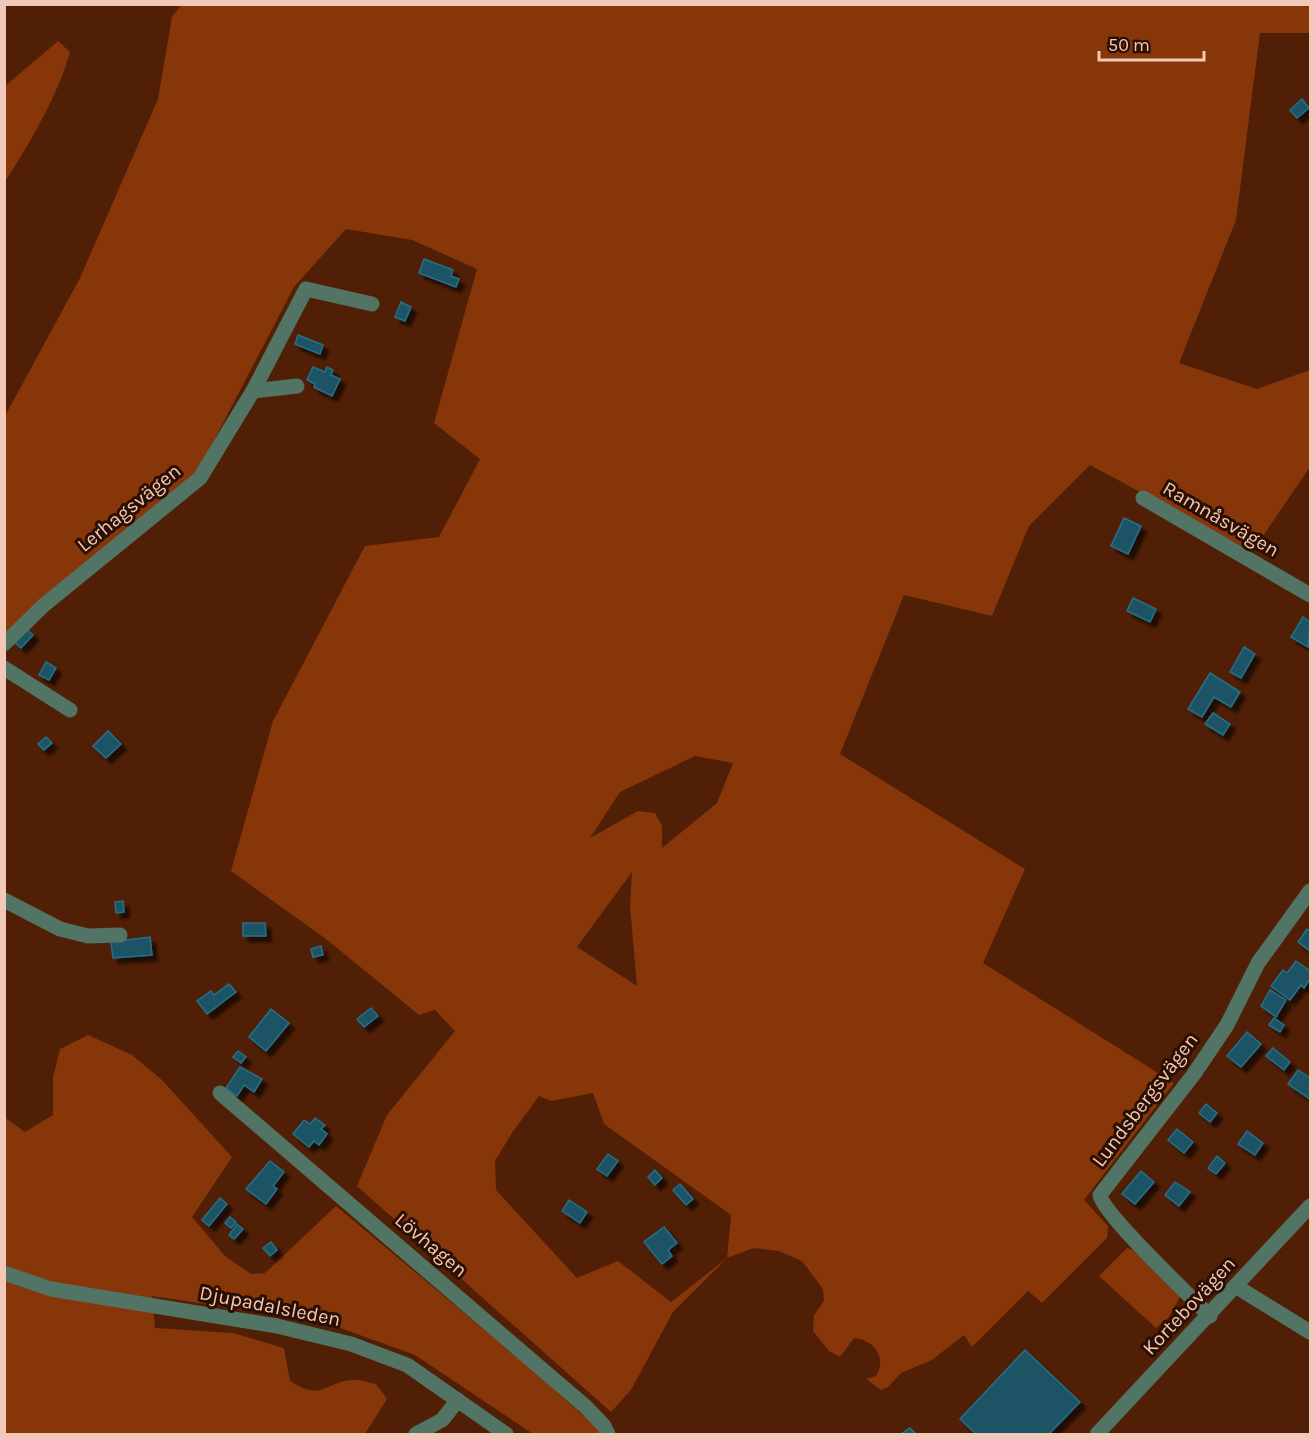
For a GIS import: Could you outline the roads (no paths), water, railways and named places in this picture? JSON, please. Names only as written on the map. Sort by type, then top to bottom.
[{"type":"street","name":"Lerhagsvägen","points":[[4,644],[44,604],[200,478],[253,391],[306,289],[372,304]]},
{"type":"street","points":[[253,391],[297,386]]},
{"type":"street","name":"Ramnåsvägen","points":[[1143,498],[1311,595]]},
{"type":"street","points":[[4,668],[70,710]]},
{"type":"street","name":"Lundsbergsvägen","points":[[1210,1316],[1109,1212],[1101,1203],[1100,1195],[1194,1074],[1227,1025],[1258,963],[1311,891]]},
{"type":"street","points":[[4,900],[60,929],[88,936],[120,935]]},
{"type":"street","name":"Lövhagen","points":[[220,1093],[578,1400],[604,1426],[608,1434]]},
{"type":"street","name":"Kortebovägen","points":[[1097,1434],[1311,1206]]},
{"type":"street","name":"Djupadalsleden","points":[[4,1273],[51,1289],[276,1326],[351,1344],[407,1365],[506,1434]]},
{"type":"street","points":[[1237,1287],[1311,1332]]},
{"type":"street","points":[[416,1434],[442,1420],[458,1401]]}]
